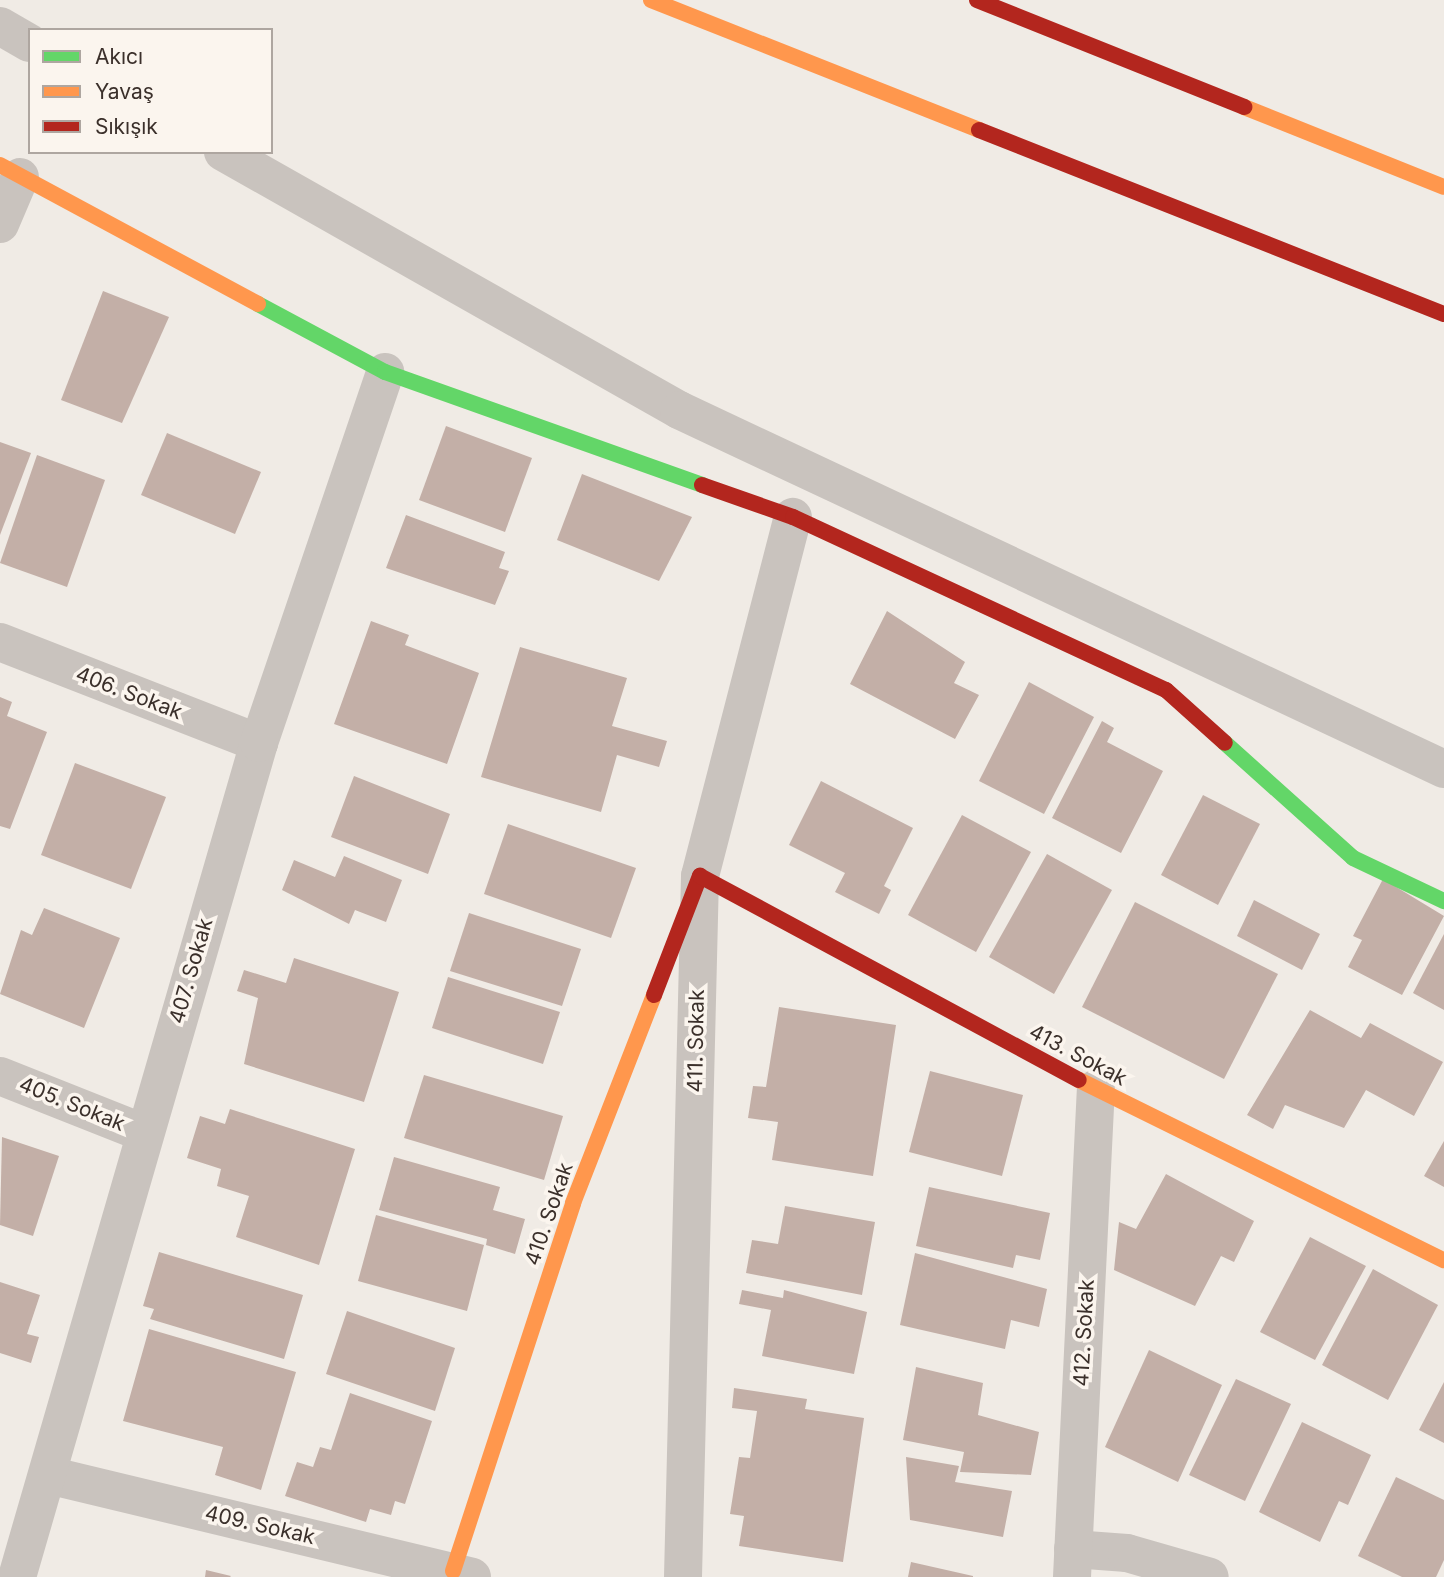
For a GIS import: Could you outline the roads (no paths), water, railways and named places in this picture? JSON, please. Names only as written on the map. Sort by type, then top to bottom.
[{"type":"main road","points":[[651,0],[1444,314]]},
{"type":"main road","points":[[977,0],[1444,187]]},
{"type":"main road","points":[[10,171],[385,372],[793,517],[1166,690],[1353,858],[1444,901]]},
{"type":"main road","name":"413. Sokak","points":[[700,876],[1096,1089],[1444,1260]]},
{"type":"main road","name":"410. Sokak","points":[[462,1574],[573,1203],[700,876]]},
{"type":"street","points":[[0,26],[28,42]]},
{"type":"street","points":[[227,154],[679,410],[1444,769]]},
{"type":"street","points":[[0,224],[10,171]]},
{"type":"street","name":"407. Sokak","points":[[17,1577],[259,743],[385,372]]},
{"type":"street","name":"411. Sokak","points":[[682,1577],[700,876],[793,517]]},
{"type":"street","name":"406. Sokak","points":[[0,642],[259,743]]},
{"type":"street","name":"405. Sokak","points":[[0,1076],[144,1133]]},
{"type":"street","name":"412. Sokak","points":[[1073,1563],[1096,1089]]},
{"type":"street","name":"409. Sokak","points":[[48,1475],[462,1574]]},
{"type":"street","points":[[1073,1563],[1127,1553],[1210,1577]]}]
